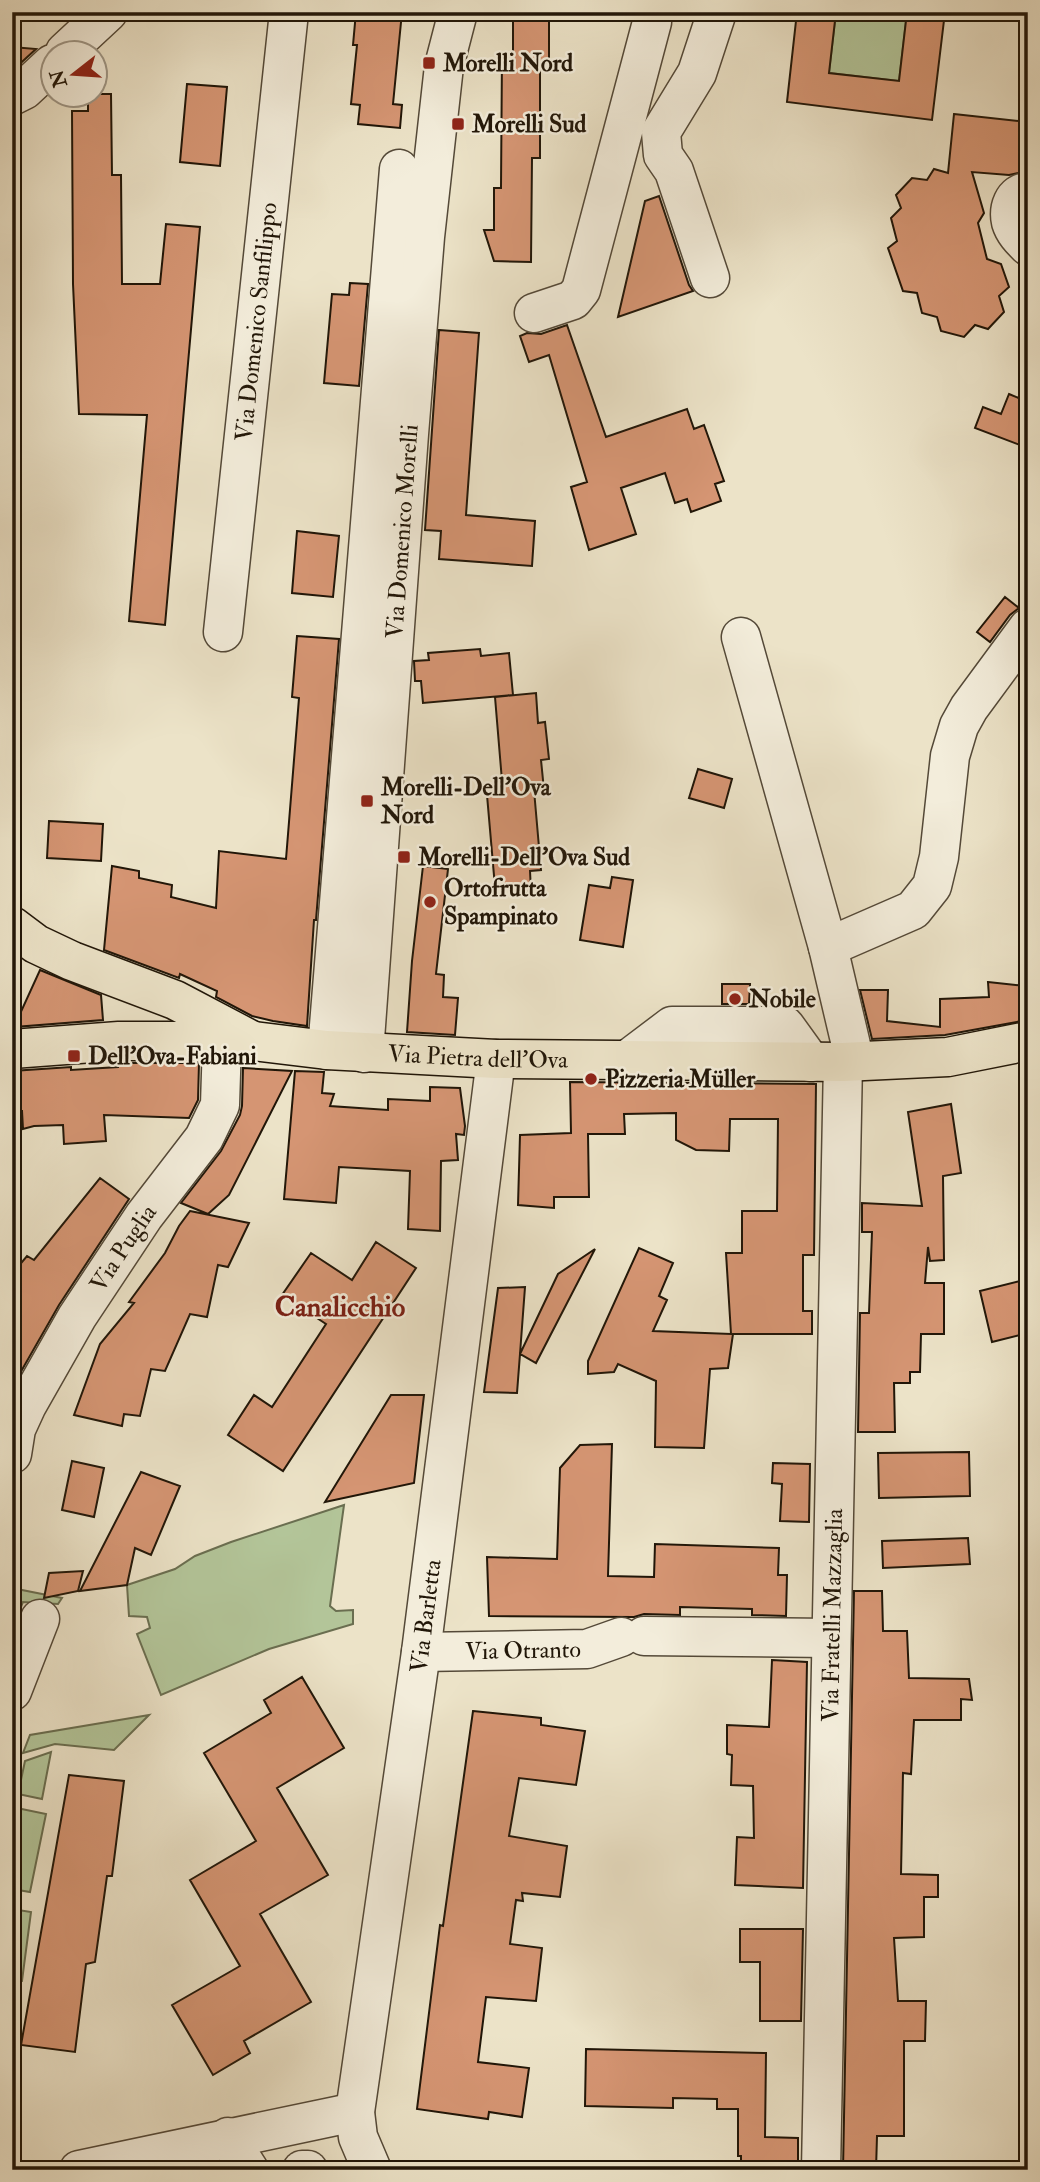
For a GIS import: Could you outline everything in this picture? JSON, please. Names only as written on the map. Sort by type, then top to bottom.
[{"type":"main road","points":[[12,926],[36,944],[182,1017]]},
{"type":"main road","name":"Via Pietra dell'Ova","points":[[12,1049],[119,1041],[182,1017],[238,1042],[496,1059],[836,1062],[948,1057],[1028,1041]]},
{"type":"street","points":[[80,38],[108,12]]},
{"type":"street","name":"Via Domenico Sanfilippo","points":[[223,632],[289,12]]},
{"type":"street","name":"Via Domenico Morelli","points":[[346,1051],[409,435],[426,227],[444,66],[458,12]]},
{"type":"street","points":[[534,313],[573,300],[581,290],[652,22],[650,12]]},
{"type":"street","points":[[710,278],[674,171],[663,155],[661,132],[696,73],[717,12]]},
{"type":"street","points":[[12,96],[24,90],[38,77]]},
{"type":"street","points":[[346,1051],[399,169]]},
{"type":"street","points":[[1028,192],[1016,196],[1011,208],[1011,222],[1017,235],[1028,246]]},
{"type":"street","points":[[828,947],[913,910],[932,886],[939,857],[950,756],[959,726],[1028,628]]},
{"type":"street","name":"Via Fratelli Mazzaglia","points":[[741,637],[828,947],[836,1062],[821,2170]]},
{"type":"street","name":"Via Puglia","points":[[12,1454],[20,1406],[144,1216],[204,1138],[220,1105],[238,1042]]},
{"type":"street","name":"Via Barletta","points":[[372,2170],[358,2137],[355,2112],[421,1652],[496,1059]]},
{"type":"street","points":[[12,1690],[40,1619]]},
{"type":"street","name":"Via Otranto","points":[[421,1652],[587,1649],[633,1636],[830,1638]]},
{"type":"street","points":[[79,2170],[355,2112]]},
{"type":"street","points":[[228,2137],[249,2170]]},
{"type":"street","points":[[302,2170],[308,2170]]},
{"type":"green space","points":[[836,12],[907,12],[899,81],[829,73]]},
{"type":"green space","points":[[344,1505],[330,1606],[336,1611],[353,1610],[353,1624],[269,1649],[161,1695],[137,1634],[150,1628],[147,1617],[129,1616],[127,1585],[175,1569],[195,1556],[231,1542]]},
{"type":"green space","points":[[12,1588],[62,1598],[58,1604],[23,1602],[12,1630]]},
{"type":"green space","points":[[149,1715],[114,1750],[55,1744],[23,1753],[30,1735]]},
{"type":"green space","points":[[51,1752],[42,1799],[18,1794],[25,1761]]},
{"type":"green space","points":[[12,1807],[46,1814],[30,1892],[12,1889]]},
{"type":"green space","points":[[12,1909],[31,1912],[22,1981],[12,1980]]},
{"type":"building","points":[[356,12],[402,12],[393,104],[402,105],[400,128],[358,124],[360,105],[351,104],[357,45],[353,45]]},
{"type":"building","points":[[513,12],[549,12],[549,63],[540,63],[540,158],[532,158],[531,262],[494,261],[484,230],[494,230],[494,188],[501,188],[502,54],[513,53]]},
{"type":"building","points":[[797,12],[836,12],[829,73],[899,81],[907,12],[945,12],[932,120],[787,102]]},
{"type":"building","points":[[12,47],[36,49],[12,71]]},
{"type":"building","points":[[187,84],[227,87],[220,166],[180,162]]},
{"type":"building","points":[[108,94],[111,94],[112,175],[121,175],[122,284],[160,284],[166,224],[200,227],[165,625],[129,621],[147,415],[79,414],[73,284],[72,111],[88,111],[88,108],[108,108]]},
{"type":"building","points":[[954,114],[1028,122],[1028,171],[1009,175],[972,172],[984,213],[978,223],[987,259],[1001,264],[1009,287],[999,296],[1004,312],[988,329],[975,325],[964,337],[941,331],[937,317],[922,313],[917,293],[903,291],[888,248],[897,241],[891,218],[901,208],[896,195],[912,178],[927,180],[934,169],[948,173]]},
{"type":"building","points":[[659,196],[693,291],[618,317],[645,201]]},
{"type":"building","points":[[350,283],[368,284],[359,386],[324,383],[332,294],[349,295]]},
{"type":"building","points":[[567,325],[606,437],[687,409],[694,429],[704,425],[724,481],[715,484],[721,501],[691,512],[687,499],[675,503],[665,473],[621,488],[636,534],[589,550],[571,487],[587,482],[549,355],[529,362],[520,336],[527,333],[541,334]]},
{"type":"building","points":[[439,330],[479,333],[466,515],[535,521],[532,566],[439,559],[441,531],[425,530]]},
{"type":"building","points":[[1009,394],[1028,402],[1028,448],[975,428],[983,407],[1001,414]]},
{"type":"building","points":[[297,531],[339,536],[333,597],[292,593]]},
{"type":"building","points":[[1005,597],[1019,608],[1010,615],[990,642],[977,632]]},
{"type":"building","points":[[297,636],[339,639],[307,1026],[252,1016],[216,997],[217,991],[180,974],[179,978],[104,950],[112,866],[139,871],[139,878],[172,885],[171,897],[216,908],[219,851],[286,859],[299,698],[292,697]]},
{"type":"building","points":[[480,649],[481,656],[509,653],[513,695],[423,703],[421,681],[415,681],[414,661],[429,660],[428,653]]},
{"type":"building","points":[[536,693],[538,723],[545,722],[549,759],[541,760],[544,790],[534,790],[541,870],[530,871],[531,891],[511,893],[511,886],[495,887],[487,795],[503,793],[495,697]]},
{"type":"building","points":[[698,769],[732,779],[724,808],[689,798]]},
{"type":"building","points":[[49,821],[103,824],[101,861],[47,858]]},
{"type":"building","points":[[423,866],[448,869],[436,974],[444,975],[443,997],[458,998],[455,1035],[407,1032]]},
{"type":"building","points":[[612,877],[633,880],[623,947],[580,940],[589,885],[610,888]]},
{"type":"building","points":[[40,970],[101,995],[103,1020],[14,1027]]},
{"type":"building","points":[[988,982],[1026,986],[1027,1020],[945,1035],[872,1039],[860,990],[888,990],[887,1021],[940,1027],[940,999],[989,997]]},
{"type":"building","points":[[722,984],[750,984],[749,1004],[722,1004]]},
{"type":"building","points":[[118,1063],[199,1063],[198,1100],[189,1118],[104,1115],[106,1141],[64,1144],[63,1125],[23,1129],[22,1111],[12,1111],[12,1071],[118,1067]]},
{"type":"building","points":[[243,1068],[292,1071],[229,1195],[208,1214],[181,1203],[221,1151],[240,1115]]},
{"type":"building","points":[[295,1071],[324,1072],[322,1093],[334,1094],[330,1106],[388,1110],[388,1099],[430,1101],[430,1087],[460,1088],[464,1135],[456,1134],[458,1160],[441,1161],[440,1231],[408,1229],[410,1171],[339,1167],[336,1203],[284,1199]]},
{"type":"building","points":[[570,1082],[816,1084],[814,1255],[803,1255],[803,1311],[812,1311],[812,1334],[733,1334],[728,1368],[710,1369],[704,1448],[655,1447],[656,1381],[618,1364],[614,1372],[588,1374],[588,1361],[639,1248],[673,1263],[659,1296],[667,1300],[653,1331],[731,1334],[726,1253],[742,1253],[742,1211],[777,1211],[778,1119],[730,1119],[729,1151],[696,1150],[676,1140],[676,1113],[624,1114],[625,1134],[588,1134],[589,1197],[554,1197],[554,1208],[518,1205],[520,1135],[571,1133]]},
{"type":"building","points":[[951,1104],[961,1173],[943,1176],[944,1260],[930,1261],[928,1247],[925,1283],[944,1283],[944,1334],[921,1334],[920,1372],[910,1372],[910,1383],[894,1383],[895,1432],[858,1432],[860,1313],[869,1313],[872,1232],[862,1232],[862,1203],[922,1206],[908,1112]]},
{"type":"building","points":[[100,1178],[129,1199],[59,1305],[15,1382],[12,1382],[12,1274],[27,1256],[34,1260]]},
{"type":"building","points":[[190,1211],[249,1223],[228,1267],[218,1265],[207,1317],[190,1314],[165,1371],[151,1369],[140,1416],[124,1414],[122,1426],[74,1415],[100,1344],[134,1303],[129,1302],[165,1253]]},
{"type":"building","points":[[376,1242],[416,1268],[283,1471],[228,1435],[254,1395],[272,1407],[326,1324],[282,1295],[311,1253],[352,1280]]},
{"type":"building","points":[[595,1249],[536,1363],[520,1354],[558,1274]]},
{"type":"building","points":[[1028,1279],[1028,1333],[992,1342],[980,1291]]},
{"type":"building","points":[[525,1287],[517,1393],[484,1392],[498,1288]]},
{"type":"building","points":[[391,1395],[424,1395],[414,1483],[325,1502]]},
{"type":"building","points":[[612,1444],[608,1576],[654,1577],[655,1544],[779,1548],[778,1575],[787,1575],[786,1616],[752,1615],[752,1609],[680,1607],[680,1615],[489,1616],[487,1557],[557,1559],[560,1468],[580,1445]]},
{"type":"building","points":[[969,1452],[970,1496],[879,1498],[878,1453]]},
{"type":"building","points":[[72,1461],[104,1468],[94,1517],[62,1510]]},
{"type":"building","points":[[773,1463],[810,1464],[809,1522],[780,1521],[782,1484],[772,1483]]},
{"type":"building","points":[[141,1472],[180,1486],[151,1555],[135,1548],[127,1585],[80,1591]]},
{"type":"building","points":[[968,1538],[970,1564],[883,1568],[882,1541]]},
{"type":"building","points":[[83,1571],[78,1591],[44,1598],[49,1573]]},
{"type":"building","points":[[854,1591],[882,1591],[883,1631],[907,1631],[909,1678],[969,1679],[972,1700],[961,1699],[961,1720],[914,1720],[911,1774],[903,1773],[901,1874],[938,1875],[938,1897],[924,1897],[924,1937],[894,1938],[898,2001],[926,2001],[925,2041],[904,2041],[904,2136],[877,2136],[876,2170],[843,2170]]},
{"type":"building","points":[[772,1660],[807,1662],[803,1888],[735,1885],[737,1837],[754,1838],[753,1786],[731,1785],[732,1755],[727,1754],[727,1725],[769,1727]]},
{"type":"building","points":[[302,1677],[344,1748],[277,1788],[328,1875],[260,1914],[311,2002],[244,2041],[250,2053],[213,2075],[172,2005],[240,1966],[190,1880],[256,1841],[204,1753],[271,1713],[264,1700]]},
{"type":"building","points":[[473,1711],[541,1718],[541,1725],[585,1731],[576,1785],[519,1778],[509,1836],[567,1846],[560,1897],[522,1893],[523,1901],[516,1900],[510,1944],[542,1948],[536,2001],[486,1997],[478,2062],[529,2068],[522,2117],[489,2112],[488,2119],[417,2109],[440,1925],[443,1926]]},
{"type":"building","points":[[69,1775],[124,1781],[112,1876],[107,1876],[95,1962],[86,1964],[75,2052],[21,2045]]},
{"type":"building","points":[[740,1929],[803,1929],[801,2021],[760,2021],[760,1962],[740,1962]]},
{"type":"building","points":[[586,2049],[766,2053],[765,2137],[798,2138],[798,2170],[741,2170],[741,2156],[738,2156],[738,2109],[717,2109],[717,2099],[673,2098],[673,2108],[585,2106]]},
{"type":"place","name":"Morelli Nord","points":[[429,63]]},
{"type":"place","name":"Morelli Sud","points":[[458,124]]},
{"type":"place","name":"Morelli-Dell'Ova Nord","points":[[367,801]]},
{"type":"place","name":"Morelli-Dell'Ova Sud","points":[[404,857]]},
{"type":"place","name":"Ortofrutta Spampinato","points":[[430,902]]},
{"type":"place","name":"Nobile","points":[[735,999]]},
{"type":"place","name":"Dell'Ova-Fabiani","points":[[74,1056]]},
{"type":"place","name":"Pizzeria Müller","points":[[591,1079]]},
{"type":"district","name":"Canalicchio","points":[[340,1306]]}]
